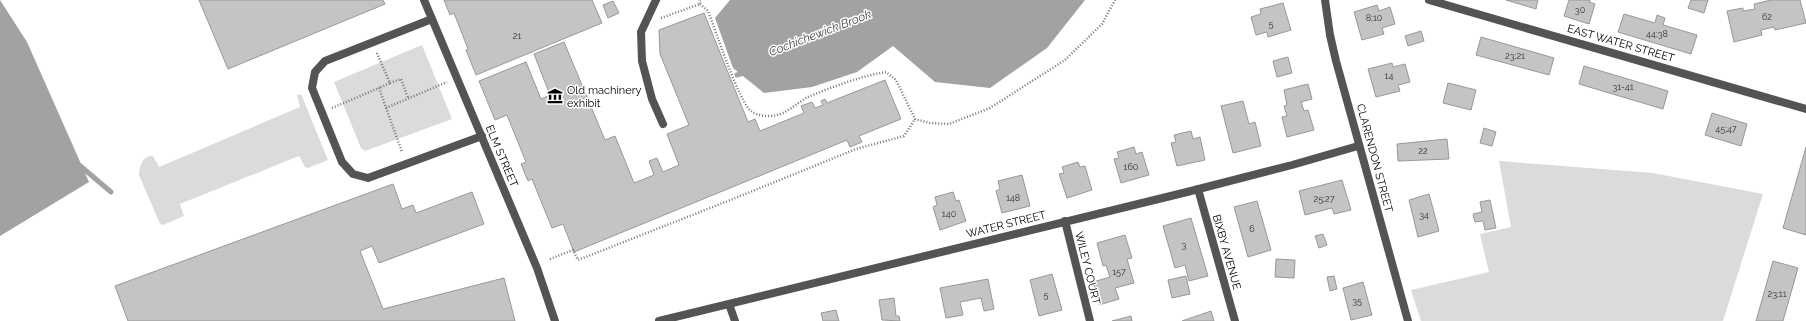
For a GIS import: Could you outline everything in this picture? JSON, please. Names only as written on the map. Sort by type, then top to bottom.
[{"type":"street","name":"ELM STREET","points":[[424,0],[537,268],[555,321]]},
{"type":"street","points":[[656,0],[641,32],[642,61],[652,99],[663,124]]},
{"type":"street","name":"CLARENDON STREET","points":[[1325,0],[1330,35],[1358,146],[1408,321]]},
{"type":"street","name":"EAST WATER STREET","points":[[1429,0],[1806,109]]},
{"type":"street","points":[[432,19],[324,61],[315,72],[312,88],[342,162],[353,174],[368,178],[482,136]]},
{"type":"street","name":"WATER STREET","points":[[659,321],[1198,189],[1292,165],[1358,146]]},
{"type":"street","name":"BIXBY AVENUE","points":[[1198,189],[1235,321]]},
{"type":"street","name":"WILEY COURT","points":[[1065,221],[1090,321]]},
{"type":"street","points":[[730,304],[735,321]]},
{"type":"path","points":[[644,25],[700,2],[708,11],[737,88],[750,111],[759,115],[776,116],[808,98],[871,74],[886,72],[896,80],[915,119],[930,123],[949,124],[990,108],[1065,60],[1102,24],[1115,0]]},
{"type":"path","points":[[372,42],[390,83]]},
{"type":"path","points":[[322,113],[400,79],[408,98]]},
{"type":"path","points":[[386,108],[441,85]]},
{"type":"path","points":[[379,88],[407,164]]},
{"type":"path","points":[[550,259],[573,250],[578,260],[856,149],[904,136],[915,119]]},
{"type":"shaded area","points":[[422,45],[452,119],[365,151],[361,148],[334,82]]},
{"type":"shaded area","points":[[301,94],[328,160],[308,168],[305,167],[299,156],[180,204],[184,216],[163,225],[160,224],[139,175],[144,159],[153,156],[159,167],[300,107],[297,95]]},
{"type":"shaded area","points":[[1499,161],[1653,173],[1763,194],[1723,321],[1421,321],[1411,290],[1489,272],[1480,234],[1511,227]]},
{"type":"water","points":[[0,0],[27,42],[89,182],[0,236]]},
{"type":"water","points":[[730,0],[1085,0],[1047,48],[990,88],[935,82],[893,46],[857,72],[812,87],[764,93],[733,68],[715,18]]},
{"type":"building","points":[[199,0],[383,0],[385,4],[228,69]]},
{"type":"building","points":[[444,0],[592,0],[602,23],[476,75],[454,13],[450,15]]},
{"type":"building","points":[[1506,0],[1538,0],[1536,9]]},
{"type":"building","points":[[1569,0],[1590,0],[1589,2],[1595,4],[1589,24],[1564,16]]},
{"type":"building","points":[[1691,0],[1708,0],[1704,13],[1688,8]]},
{"type":"building","points":[[1771,0],[1800,0],[1806,23],[1775,30],[1774,27],[1761,30],[1762,35],[1734,42],[1727,11],[1743,8],[1743,11],[1755,9],[1754,4]]},
{"type":"building","points":[[613,1],[619,13],[608,18],[603,5]]},
{"type":"building","points":[[1283,3],[1291,30],[1268,37],[1267,32],[1256,35],[1251,17],[1261,14],[1260,9]]},
{"type":"building","points":[[1377,5],[1379,11],[1390,7],[1395,24],[1382,28],[1384,34],[1362,40],[1354,12]]},
{"type":"building","points":[[704,13],[748,122],[755,119],[760,131],[804,113],[801,106],[812,102],[815,108],[823,105],[821,101],[825,99],[827,103],[885,80],[901,119],[859,136],[862,142],[850,147],[847,140],[574,252],[563,224],[552,228],[532,179],[528,181],[521,164],[526,162],[507,115],[495,120],[479,81],[526,62],[541,99],[550,95],[534,54],[564,42],[605,140],[615,136],[634,183],[654,175],[649,161],[657,158],[663,172],[679,165],[667,134],[689,125],[660,54],[659,30]]},
{"type":"building","points":[[1624,14],[1655,23],[1657,15],[1665,18],[1663,25],[1697,35],[1691,54],[1618,32]]},
{"type":"building","points":[[1421,31],[1424,41],[1408,46],[1405,36]]},
{"type":"building","points":[[1481,37],[1554,58],[1549,75],[1476,55]]},
{"type":"building","points":[[1288,57],[1292,73],[1277,77],[1273,61]]},
{"type":"building","points":[[1392,63],[1393,67],[1405,64],[1410,82],[1398,85],[1400,91],[1376,97],[1368,69]]},
{"type":"building","points":[[1584,66],[1668,91],[1663,109],[1579,84]]},
{"type":"building","points":[[1448,83],[1476,90],[1471,110],[1443,103]]},
{"type":"building","points":[[1308,84],[1312,99],[1301,102],[1304,111],[1308,110],[1314,130],[1287,137],[1282,117],[1287,116],[1284,106],[1287,105],[1284,90]]},
{"type":"building","points":[[1243,101],[1249,124],[1255,122],[1261,146],[1233,153],[1221,106]]},
{"type":"building","points":[[1712,113],[1747,124],[1741,146],[1705,135]]},
{"type":"building","points":[[1484,128],[1496,132],[1492,146],[1480,143]]},
{"type":"building","points":[[1191,131],[1193,139],[1200,137],[1205,160],[1177,166],[1171,143],[1176,142],[1174,135]]},
{"type":"building","points":[[1447,139],[1449,159],[1398,161],[1397,144]]},
{"type":"building","points":[[1134,147],[1136,154],[1142,152],[1149,175],[1121,183],[1114,159],[1119,158],[1117,152]]},
{"type":"building","points":[[1806,147],[1806,235],[1783,228]]},
{"type":"building","points":[[1078,162],[1080,167],[1085,166],[1092,190],[1067,198],[1059,174],[1064,173],[1062,167]]},
{"type":"building","points":[[1022,175],[1030,206],[1002,213],[996,191],[1000,189],[998,181]]},
{"type":"building","points":[[1342,180],[1351,210],[1334,214],[1332,208],[1305,215],[1299,191]]},
{"type":"building","points":[[393,184],[402,209],[413,205],[416,213],[472,192],[484,224],[379,263],[372,246],[360,251],[383,309],[504,278],[515,321],[128,321],[115,286]]},
{"type":"building","points":[[953,192],[956,201],[959,200],[966,221],[940,230],[933,207],[937,205],[935,197]]},
{"type":"building","points":[[1429,194],[1439,231],[1418,237],[1409,200]]},
{"type":"building","points":[[1490,200],[1496,228],[1485,230],[1483,221],[1475,222],[1473,214],[1482,212],[1480,202]]},
{"type":"building","points":[[1257,201],[1271,250],[1248,257],[1234,207]]},
{"type":"building","points":[[1191,218],[1208,276],[1189,281],[1185,265],[1175,268],[1163,226]]},
{"type":"building","points":[[1323,234],[1327,245],[1319,248],[1315,236]]},
{"type":"building","points":[[1125,235],[1132,258],[1127,259],[1134,283],[1115,288],[1119,299],[1099,305],[1093,282],[1110,277],[1106,265],[1103,266],[1097,243]]},
{"type":"building","points":[[1276,259],[1295,260],[1294,278],[1275,277]]},
{"type":"building","points":[[1773,261],[1798,268],[1783,321],[1756,321]]},
{"type":"building","points":[[1052,274],[1062,310],[1039,316],[1030,280]]},
{"type":"building","points":[[1186,276],[1190,294],[1172,298],[1168,280]]},
{"type":"building","points":[[1334,276],[1337,289],[1330,291],[1327,277]]},
{"type":"building","points":[[988,279],[994,309],[984,311],[981,298],[960,302],[963,315],[946,318],[940,288]]},
{"type":"building","points":[[1363,282],[1372,315],[1351,320],[1343,288]]},
{"type":"building","points":[[894,298],[896,316],[899,316],[900,321],[882,320],[879,300]]},
{"type":"building","points":[[836,310],[839,321],[823,321],[821,313]]},
{"type":"building","points":[[1211,311],[1214,321],[1182,321]]},
{"type":"building","points":[[1131,316],[1132,321],[1112,321]]},
{"type":"waterway","name":"Cochichewick Brook","points":[[737,75],[747,72]]},
{"type":"waterway","name":"Cochichewick Brook","points":[[78,164],[111,192]]},
{"type":"place","name":"Old machinery exhibit","points":[[555,96]]}]
